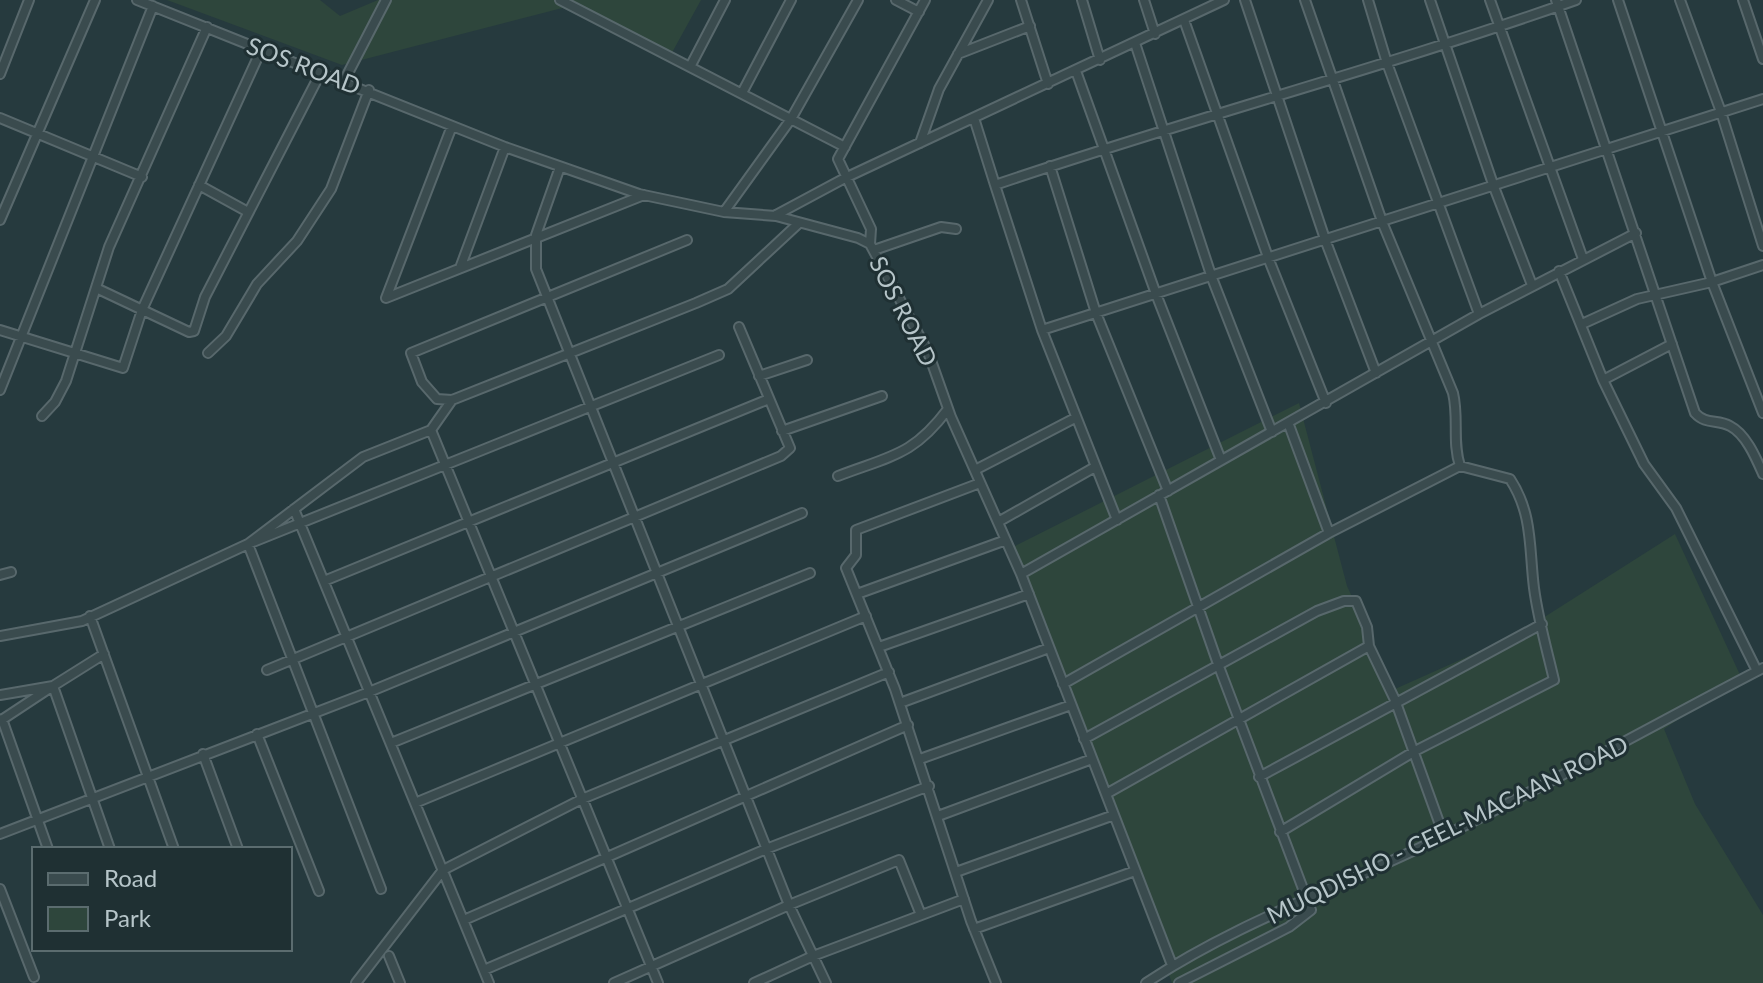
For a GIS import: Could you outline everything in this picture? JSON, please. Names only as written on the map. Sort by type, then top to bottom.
[{"type":"street","points":[[0,74],[29,0]]},
{"type":"street","points":[[0,220],[95,0]]},
{"type":"street","name":"SOS ROAD","points":[[137,0],[560,167],[644,195],[724,212],[776,216],[872,247],[928,352],[948,409],[1021,574],[1172,965]]},
{"type":"street","points":[[344,81],[386,0]]},
{"type":"street","points":[[560,0],[845,147]]},
{"type":"street","points":[[690,67],[725,0]]},
{"type":"street","points":[[742,93],[791,0]]},
{"type":"street","points":[[724,212],[791,119],[858,0]]},
{"type":"street","points":[[896,0],[919,12]]},
{"type":"street","points":[[925,0],[838,159],[871,229],[872,247],[941,227],[956,229]]},
{"type":"street","points":[[920,143],[939,89],[988,0]]},
{"type":"street","points":[[1021,0],[1048,84]]},
{"type":"street","points":[[1082,0],[1100,60]]},
{"type":"street","points":[[1144,0],[1155,34]]},
{"type":"street","points":[[776,216],[845,178],[1155,34],[1184,20],[1206,4],[1224,0]]},
{"type":"street","points":[[1245,0],[1326,242],[1376,373]]},
{"type":"street","points":[[1305,0],[1383,224],[1458,413],[1455,449],[1460,466]]},
{"type":"street","points":[[1368,0],[1387,63],[1479,314]]},
{"type":"street","points":[[1430,0],[1494,187],[1532,285]]},
{"type":"street","points":[[1490,0],[1583,259]]},
{"type":"street","points":[[995,185],[1164,129],[1387,63],[1557,3],[1576,0]]},
{"type":"street","points":[[1618,0],[1712,282],[1763,413]]},
{"type":"street","points":[[1680,0],[1721,112],[1763,246]]},
{"type":"street","points":[[1743,0],[1763,59]]},
{"type":"street","points":[[1557,3],[1695,413],[1702,421],[1729,425],[1742,436],[1763,474]]},
{"type":"street","points":[[0,390],[18,337],[153,6]]},
{"type":"street","points":[[1184,20],[1220,114],[1269,260],[1326,403]]},
{"type":"street","points":[[958,54],[1030,26]]},
{"type":"street","points":[[42,416],[55,402],[75,354],[109,247],[207,27]]},
{"type":"street","points":[[1135,43],[1212,278],[1272,432]]},
{"type":"street","points":[[0,330],[123,368],[142,310],[262,48]]},
{"type":"street","points":[[1076,71],[1156,294],[1221,460]]},
{"type":"street","points":[[96,288],[189,332],[194,331],[205,297],[321,72]]},
{"type":"street","points":[[208,353],[226,336],[257,284],[297,241],[331,189],[369,90]]},
{"type":"street","points":[[1042,330],[1383,224],[1763,99]]},
{"type":"street","points":[[0,118],[142,177]]},
{"type":"street","points":[[974,118],[1042,330],[1117,520]]},
{"type":"street","points":[[452,126],[386,298],[644,195]]},
{"type":"street","points":[[460,268],[505,147]]},
{"type":"street","points":[[1050,166],[1096,313],[1164,493],[1218,664],[1311,910],[1289,927],[1179,983]]},
{"type":"street","points":[[560,167],[535,238],[536,269],[766,849],[826,983]]},
{"type":"street","points":[[199,185],[248,212]]},
{"type":"street","points":[[687,240],[411,353],[422,382],[431,394],[442,401],[452,400],[728,289],[799,223]]},
{"type":"street","points":[[1021,574],[1221,460],[1289,425],[1479,314],[1636,233]]},
{"type":"street","points":[[1582,324],[1637,299],[1712,282],[1763,265]]},
{"type":"street","points":[[1559,271],[1603,380],[1644,464],[1676,508],[1760,669]]},
{"type":"street","points":[[267,670],[781,456],[790,448],[739,327]]},
{"type":"street","points":[[1603,380],[1672,344]]},
{"type":"street","points":[[0,636],[69,625],[248,544],[719,355]]},
{"type":"street","points":[[759,376],[807,360]]},
{"type":"street","points":[[782,431],[882,396]]},
{"type":"street","points":[[324,581],[769,399]]},
{"type":"street","points":[[248,544],[363,457],[431,430],[452,400]]},
{"type":"street","points":[[838,476],[912,448],[927,437],[948,409]]},
{"type":"street","points":[[975,470],[1075,418]]},
{"type":"street","points":[[1289,425],[1329,533]]},
{"type":"street","points":[[431,430],[658,983]]},
{"type":"street","points":[[1063,684],[1329,533],[1460,466],[1510,479],[1523,499],[1530,524],[1534,589],[1554,680],[1415,751],[1280,832]]},
{"type":"street","points":[[998,522],[1095,467]]},
{"type":"street","points":[[980,483],[856,530],[856,555],[846,568],[889,672],[974,929],[996,983]]},
{"type":"street","points":[[294,509],[489,983]]},
{"type":"street","points":[[0,834],[37,817],[369,692],[802,513]]},
{"type":"street","points":[[857,594],[1006,540]]},
{"type":"street","points":[[248,544],[381,889]]},
{"type":"street","points":[[0,575],[11,572]]},
{"type":"street","points":[[391,743],[810,573]]},
{"type":"street","points":[[879,647],[1029,594]]},
{"type":"street","points":[[1084,739],[1317,611],[1344,601],[1356,601],[1367,627],[1369,646],[1395,700],[1444,836]]},
{"type":"street","points":[[90,616],[173,847]]},
{"type":"street","points":[[415,803],[866,616]]},
{"type":"street","points":[[1259,777],[1395,700],[1542,624]]},
{"type":"street","points":[[1106,794],[1369,646]]},
{"type":"street","points":[[900,703],[1049,648]]},
{"type":"street","points":[[47,847],[1,720],[104,654]]},
{"type":"street","name":"MUQDISHO - CEEL-MACAAN ROAD","points":[[1146,983],[1172,965],[1307,897],[1444,836],[1760,669]]},
{"type":"street","points":[[356,983],[443,870],[582,799],[889,672]]},
{"type":"street","points":[[0,695],[53,686]]},
{"type":"street","points":[[53,686],[109,847]]},
{"type":"street","points":[[920,759],[1071,705]]},
{"type":"street","points":[[464,920],[908,725]]},
{"type":"street","points":[[257,734],[319,891]]},
{"type":"street","points":[[203,754],[237,847]]},
{"type":"street","points":[[938,816],[1092,759]]},
{"type":"street","points":[[484,970],[766,849],[929,786]]},
{"type":"street","points":[[956,872],[1114,815]]},
{"type":"street","points":[[614,983],[899,860],[921,915]]},
{"type":"street","points":[[974,929],[1135,871]]},
{"type":"street","points":[[0,889],[34,977]]},
{"type":"street","points":[[754,983],[813,956],[964,899]]},
{"type":"street","points":[[389,956],[400,983]]},
{"type":"green space","points":[[167,0],[320,0],[340,16],[378,0],[701,0],[669,58],[574,5],[342,65]]},
{"type":"green space","points":[[1299,403],[1347,586],[1395,689],[1516,635],[1675,534],[1741,677],[1664,729],[1695,804],[1763,915],[1763,983],[1172,983],[1011,548]]}]
